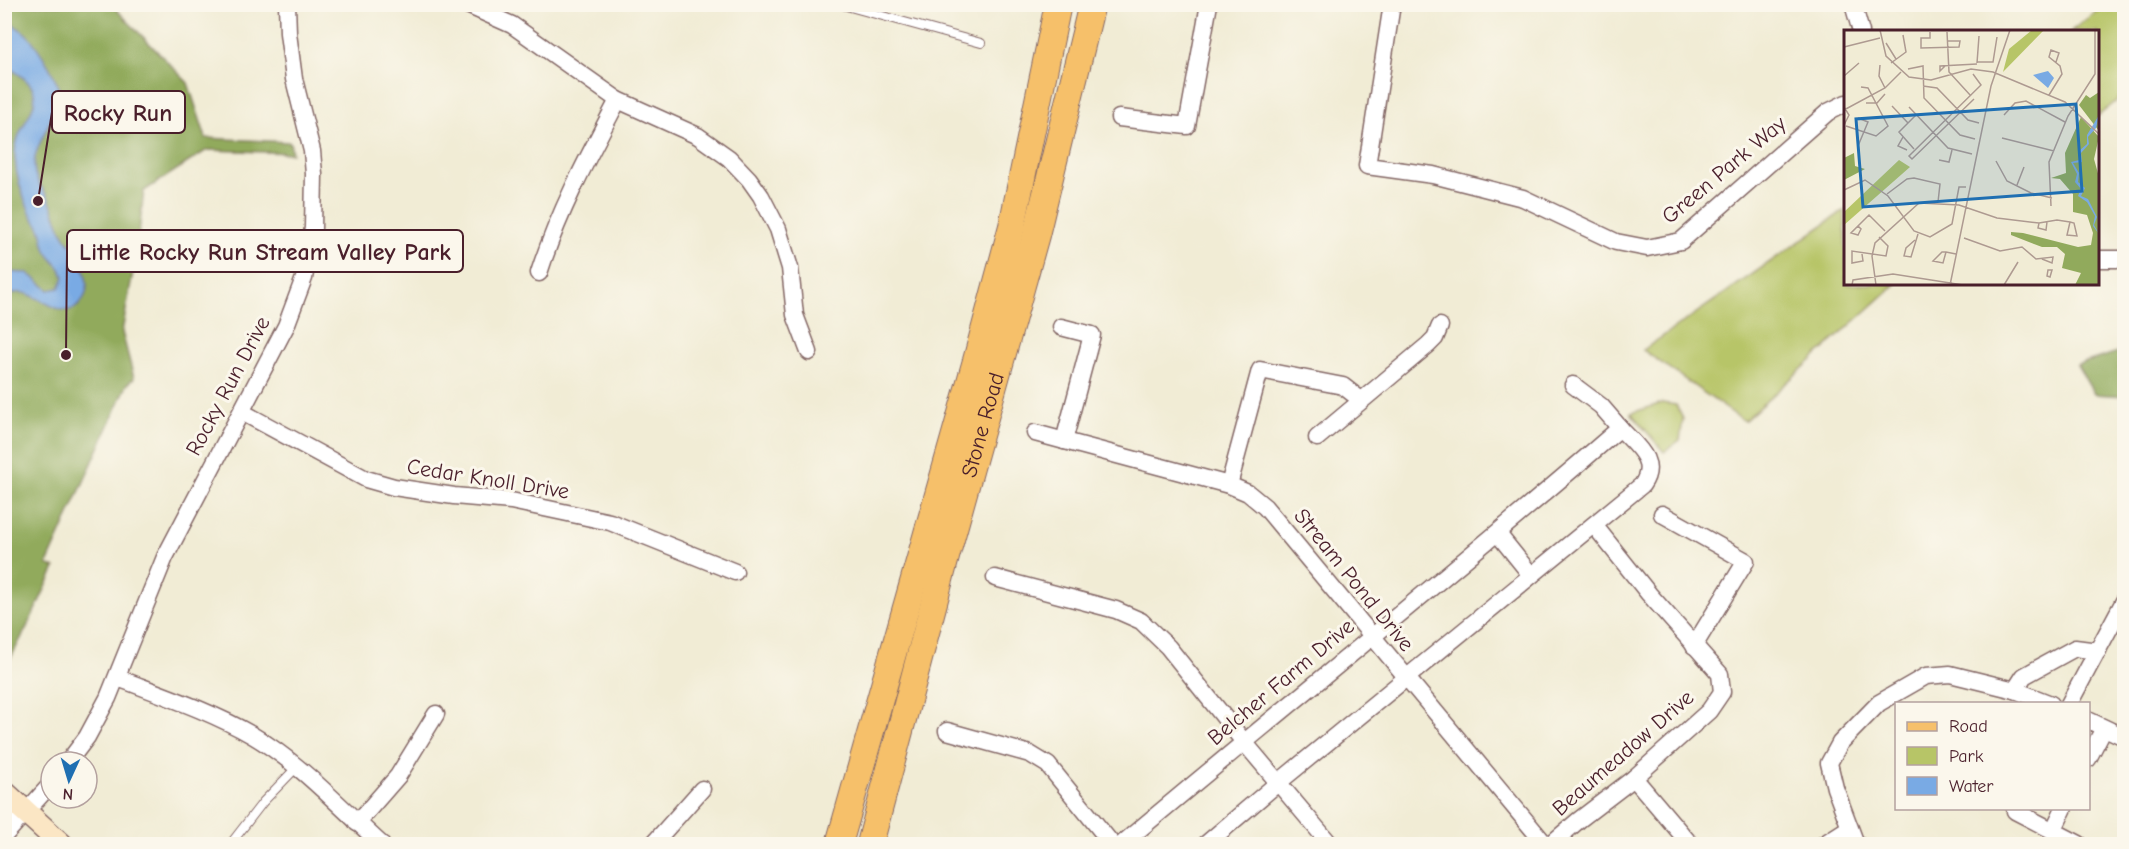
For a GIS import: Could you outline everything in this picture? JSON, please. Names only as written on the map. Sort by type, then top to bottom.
[{"type":"main road","name":"Stone Road","points":[[839,844],[1012,226],[1058,4]]},
{"type":"main road","name":"Stone Road","points":[[870,844],[946,557],[1036,234],[1092,4]]},
{"type":"street","name":"Rocky Run Drive","points":[[77,750],[87,737],[118,678],[138,621],[165,558],[286,326],[297,301],[308,262],[315,198],[312,151],[294,79],[287,4]]},
{"type":"street","points":[[465,4],[489,13],[531,37],[618,100],[698,136],[729,158],[748,179],[771,213],[785,247],[790,268],[795,315],[809,352]]},
{"type":"street","points":[[1119,118],[1187,126],[1209,4]]},
{"type":"street","name":"Green Park Way","points":[[1392,4],[1367,166],[1433,175],[1523,198],[1616,242],[1647,248],[1681,241],[1828,111],[1844,103]]},
{"type":"street","points":[[1853,4],[1860,30]]},
{"type":"street","points":[[539,273],[568,195],[618,100]]},
{"type":"street","points":[[2099,260],[2124,259]]},
{"type":"street","points":[[1317,438],[1428,345],[1435,338],[1440,326]]},
{"type":"street","points":[[1061,327],[1092,335],[1064,441]]},
{"type":"street","points":[[1229,485],[1260,370],[1343,386],[1361,400]]},
{"type":"street","points":[[1206,844],[1642,485],[1648,477],[1649,466],[1644,455],[1601,406],[1573,385]]},
{"type":"street","name":"Cedar Knoll Drive","points":[[242,412],[366,479],[394,488],[511,501],[610,522],[735,572]]},
{"type":"street","name":"Belcher Farm Drive","points":[[1122,844],[1371,636],[1498,534],[1620,428]]},
{"type":"street","name":"Stream Pond Drive","points":[[1035,433],[1229,485],[1248,493],[1265,507],[1545,844]]},
{"type":"street","points":[[1662,514],[1746,561],[1694,646]]},
{"type":"street","name":"Beaumeadow Drive","points":[[1551,844],[1634,778],[1709,711],[1722,692],[1720,674],[1594,525]]},
{"type":"street","points":[[1498,534],[1531,576]]},
{"type":"street","points":[[994,578],[1116,610],[1141,621],[1168,646],[1244,742],[1330,844]]},
{"type":"street","points":[[2070,702],[2124,601]]},
{"type":"street","points":[[2015,690],[2024,676],[2076,648],[2098,651]]},
{"type":"street","points":[[1856,844],[1834,788],[1829,763],[1840,743],[1879,703],[1926,676],[1950,674],[2015,690],[2046,702]]},
{"type":"street","points":[[118,678],[220,718],[253,736],[296,768],[381,844]]},
{"type":"street","points":[[357,823],[398,776],[436,714]]},
{"type":"street","points":[[2090,750],[2096,724],[2124,737]]},
{"type":"street","points":[[947,731],[1030,754],[1048,765],[1112,844]]},
{"type":"street","points":[[1634,778],[1690,844]]},
{"type":"street","points":[[653,844],[702,789]]},
{"type":"street","points":[[4,792],[61,844]]},
{"type":"street","points":[[4,836],[39,798]]},
{"type":"street","points":[[2015,810],[2079,844]]},
{"type":"street","points":[[2053,831],[2063,810]]},
{"type":"street","points":[[1824,844],[1849,828]]},
{"type":"lane","points":[[839,4],[981,43]]},
{"type":"lane","points":[[232,842],[263,802],[296,768]]},
{"type":"green space","points":[[2106,4],[2124,5],[2124,95],[2099,115],[2099,30],[2072,30]]},
{"type":"green space","points":[[5,5],[112,5],[188,83],[206,138],[290,142],[292,153],[207,150],[144,191],[137,250],[122,332],[134,378],[127,385],[47,564],[55,568],[5,669]]},
{"type":"green space","points":[[1844,211],[1844,285],[1895,285],[1744,421],[1643,350]]},
{"type":"green space","points":[[2124,350],[2124,396],[2094,394],[2077,365]]},
{"type":"green space","points":[[1662,403],[1676,405],[1683,419],[1680,440],[1664,452],[1631,413]]},
{"type":"water","points":[[11,4],[10,21],[29,37],[39,51],[59,91],[56,108],[36,153],[34,168],[37,180],[48,197],[59,226],[74,248],[86,276],[85,295],[74,309],[64,310],[24,293],[14,293],[5,299],[5,272],[28,273],[49,290],[59,288],[64,277],[46,250],[40,228],[24,199],[17,172],[16,144],[35,98],[32,88],[23,77],[5,66],[5,5]]},
{"type":"place","name":"Rocky Run","points":[[38,201]]},
{"type":"place","name":"Little Rocky Run Stream Valley Park","points":[[66,355]]}]
